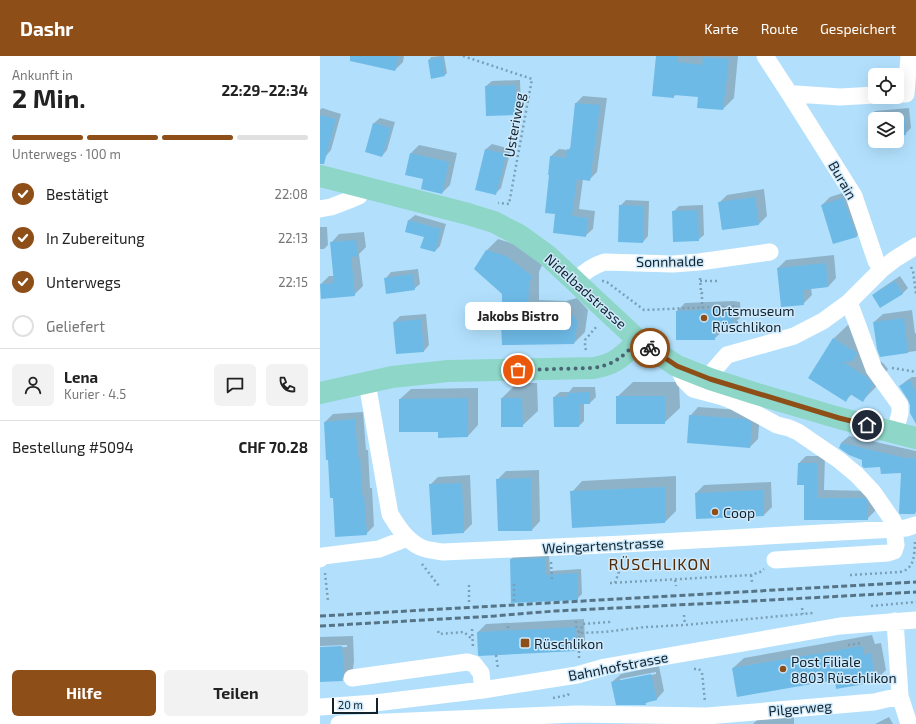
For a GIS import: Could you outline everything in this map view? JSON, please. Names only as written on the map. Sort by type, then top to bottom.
[{"type":"main road","name":"Nidelbadstrasse","points":[[320,176],[468,214],[494,222],[519,235],[548,256],[639,341],[677,366],[710,379],[839,418],[906,435]]},
{"type":"main road","points":[[320,393],[392,377],[448,371],[594,368],[613,363],[639,341]]},
{"type":"street","name":"Burain","points":[[764,56],[854,196],[876,261],[882,269]]},
{"type":"street","points":[[906,93],[909,56]]},
{"type":"street","points":[[791,96],[796,94],[840,97],[868,95]]},
{"type":"street","points":[[320,209],[331,207],[359,196],[363,187]]},
{"type":"street","points":[[710,379],[714,370],[727,355],[794,336],[823,321],[849,302],[882,269],[916,246]]},
{"type":"street","name":"Sonnhalde","points":[[575,281],[596,264],[605,262],[673,264],[699,262],[770,252]]},
{"type":"street","points":[[849,302],[874,369],[900,405],[900,413],[906,435]]},
{"type":"street","points":[[677,366],[684,380],[692,389],[733,401],[777,425],[798,432],[824,449],[857,475],[873,492],[893,522],[896,545],[894,551],[888,553],[775,560]]},
{"type":"street","name":"Weingartenstrasse","points":[[367,383],[390,514],[399,529],[407,538],[421,548],[442,552],[624,544],[895,529],[916,525]]},
{"type":"street","points":[[320,559],[322,556],[379,549],[407,538]]},
{"type":"street","name":"Bahnhofstrasse","points":[[320,707],[375,703],[483,690],[577,675],[605,667],[840,626],[916,620]]},
{"type":"street","points":[[895,622],[900,696],[909,724]]},
{"type":"street","points":[[352,678],[467,662],[474,664],[480,673],[483,690]]},
{"type":"street","name":"Pilgerweg","points":[[339,724],[536,720],[576,714],[707,720],[874,702],[900,696]]},
{"type":"path","name":"Usteriweg","points":[[463,56],[532,79],[509,204],[495,203]]},
{"type":"path","points":[[910,266],[913,271],[916,294]]},
{"type":"path","points":[[700,276],[702,308]]},
{"type":"path","points":[[700,281],[720,281]]},
{"type":"path","points":[[599,282],[608,282],[644,310],[737,306],[736,320],[741,337],[745,336]]},
{"type":"path","points":[[588,352],[585,347],[585,340],[598,325]]},
{"type":"path","points":[[615,583],[624,555],[624,544]]},
{"type":"path","points":[[850,575],[869,574]]},
{"type":"path","points":[[610,583],[751,575],[752,582]]},
{"type":"path","points":[[675,580],[676,586]]},
{"type":"path","points":[[514,583],[514,601]]},
{"type":"path","points":[[469,585],[470,604]]},
{"type":"path","points":[[871,606],[916,602]]},
{"type":"path","points":[[802,608],[803,614]]},
{"type":"path","points":[[579,633],[685,625],[816,612]]},
{"type":"path","points":[[684,615],[685,625]]},
{"type":"path","points":[[580,660],[579,633],[582,624],[609,622],[611,619]]},
{"type":"path","points":[[576,621],[576,626],[579,633]]},
{"type":"path","points":[[472,629],[474,648],[478,651]]},
{"type":"path","points":[[438,631],[438,634],[464,632],[473,640]]},
{"type":"path","points":[[848,645],[861,643]]},
{"type":"path","points":[[693,669],[699,669],[702,673],[707,720]]},
{"type":"building","points":[[350,56],[399,56],[395,71],[350,61]]},
{"type":"building","points":[[656,56],[677,56],[677,62],[702,65],[703,57],[729,59],[723,110],[697,108],[698,97],[674,95],[674,98],[652,96]]},
{"type":"building","points":[[442,57],[445,76],[431,79],[428,60]]},
{"type":"building","points":[[515,85],[516,115],[486,116],[485,86]]},
{"type":"building","points":[[575,103],[600,105],[590,181],[577,179],[572,216],[588,218],[586,237],[553,233],[555,214],[545,213],[550,156],[566,158],[567,149],[570,150]]},
{"type":"building","points":[[904,113],[906,135],[904,135]]},
{"type":"building","points":[[320,115],[336,119],[324,164],[320,164]]},
{"type":"building","points":[[373,123],[391,128],[382,157],[365,152]]},
{"type":"building","points":[[485,149],[506,154],[496,195],[475,190]]},
{"type":"building","points":[[410,153],[449,162],[442,194],[421,189],[423,179],[405,175]]},
{"type":"building","points":[[755,197],[759,225],[722,230],[718,202]]},
{"type":"building","points":[[843,198],[857,237],[833,244],[821,205]]},
{"type":"building","points":[[619,205],[644,206],[643,243],[618,242]]},
{"type":"building","points":[[698,210],[699,241],[673,242],[672,211]]},
{"type":"building","points":[[408,220],[441,229],[435,252],[420,248],[424,237],[405,232]]},
{"type":"building","points":[[356,240],[358,256],[351,257],[355,296],[321,299],[320,284],[334,283],[330,242]]},
{"type":"building","points":[[486,250],[506,256],[532,276],[529,284],[528,311],[555,312],[566,308],[578,321],[574,344],[502,345],[502,294],[474,269]]},
{"type":"building","points":[[826,263],[828,287],[803,290],[804,305],[781,307],[777,268]]},
{"type":"building","points":[[413,274],[415,290],[386,294],[384,278]]},
{"type":"building","points":[[895,281],[903,294],[880,308],[872,295]]},
{"type":"building","name":"Ortsmuseum Rüschlikon","points":[[732,310],[733,326],[715,326],[715,340],[676,340],[676,311]]},
{"type":"building","points":[[904,318],[908,353],[880,357],[877,349],[873,322]]},
{"type":"building","points":[[421,319],[424,352],[396,354],[393,322]]},
{"type":"building","points":[[833,338],[857,353],[853,361],[843,362],[868,378],[873,385],[863,402],[850,394],[846,402],[808,378]]},
{"type":"building","points":[[910,380],[916,392],[916,424],[910,413],[910,405],[908,400],[899,386]]},
{"type":"building","points":[[590,392],[590,404],[579,404],[579,427],[554,427],[553,397],[567,397],[567,393]]},
{"type":"building","points":[[616,396],[665,396],[665,424],[616,424]]},
{"type":"building","points":[[468,398],[468,437],[438,438],[438,432],[399,432],[399,399]]},
{"type":"building","points":[[501,398],[522,398],[523,427],[501,427]]},
{"type":"building","points":[[689,415],[746,419],[752,423],[750,448],[687,443]]},
{"type":"building","points":[[355,419],[367,535],[335,537],[333,498],[330,498],[324,422]]},
{"type":"building","points":[[841,443],[905,458],[916,458],[915,514],[899,513],[901,473],[881,474],[880,467],[864,468],[862,466],[862,460],[849,455],[839,448]]},
{"type":"building","points":[[798,463],[817,463],[817,498],[865,498],[868,502],[868,520],[804,520],[804,485],[797,485]]},
{"type":"building","points":[[531,478],[532,531],[498,531],[496,479]]},
{"type":"building","points":[[462,483],[464,533],[432,535],[429,484]]},
{"type":"building","points":[[665,487],[665,523],[572,528],[570,491]]},
{"type":"building","points":[[763,490],[764,516],[696,519],[695,493]]},
{"type":"building","points":[[545,558],[546,575],[577,573],[578,600],[511,603],[510,559]]},
{"type":"building","points":[[576,627],[577,651],[478,655],[477,632]]},
{"type":"building","points":[[342,646],[344,673],[342,679],[343,681],[320,682],[320,647]]},
{"type":"building","points":[[862,646],[864,655],[871,653],[876,682],[836,689],[835,680],[737,697],[732,668]]},
{"type":"building","points":[[651,674],[657,700],[645,703],[646,705],[616,705],[611,682]]},
{"type":"railway","points":[[320,616],[916,582]]},
{"type":"railway","points":[[320,626],[555,611],[916,592]]},
{"type":"way so far","points":[[518,370],[594,368],[613,363],[639,341],[650,348]]},
{"type":"place","name":"Ortsmuseum Rüschlikon","points":[[704,318]]},
{"type":"place","name":"Jakobs Bistro","points":[[518,370]]},
{"type":"place","name":"Coop","points":[[715,512]]},
{"type":"place","name":"Rüschlikon","points":[[525,643]]},
{"type":"place","name":"Post Filiale 8803 Rüschlikon","points":[[783,669]]},
{"type":"district","name":"RÜSCHLIKON","points":[[660,563]]},
{"type":"route","points":[[650,348],[677,366],[710,379],[867,425]]}]
